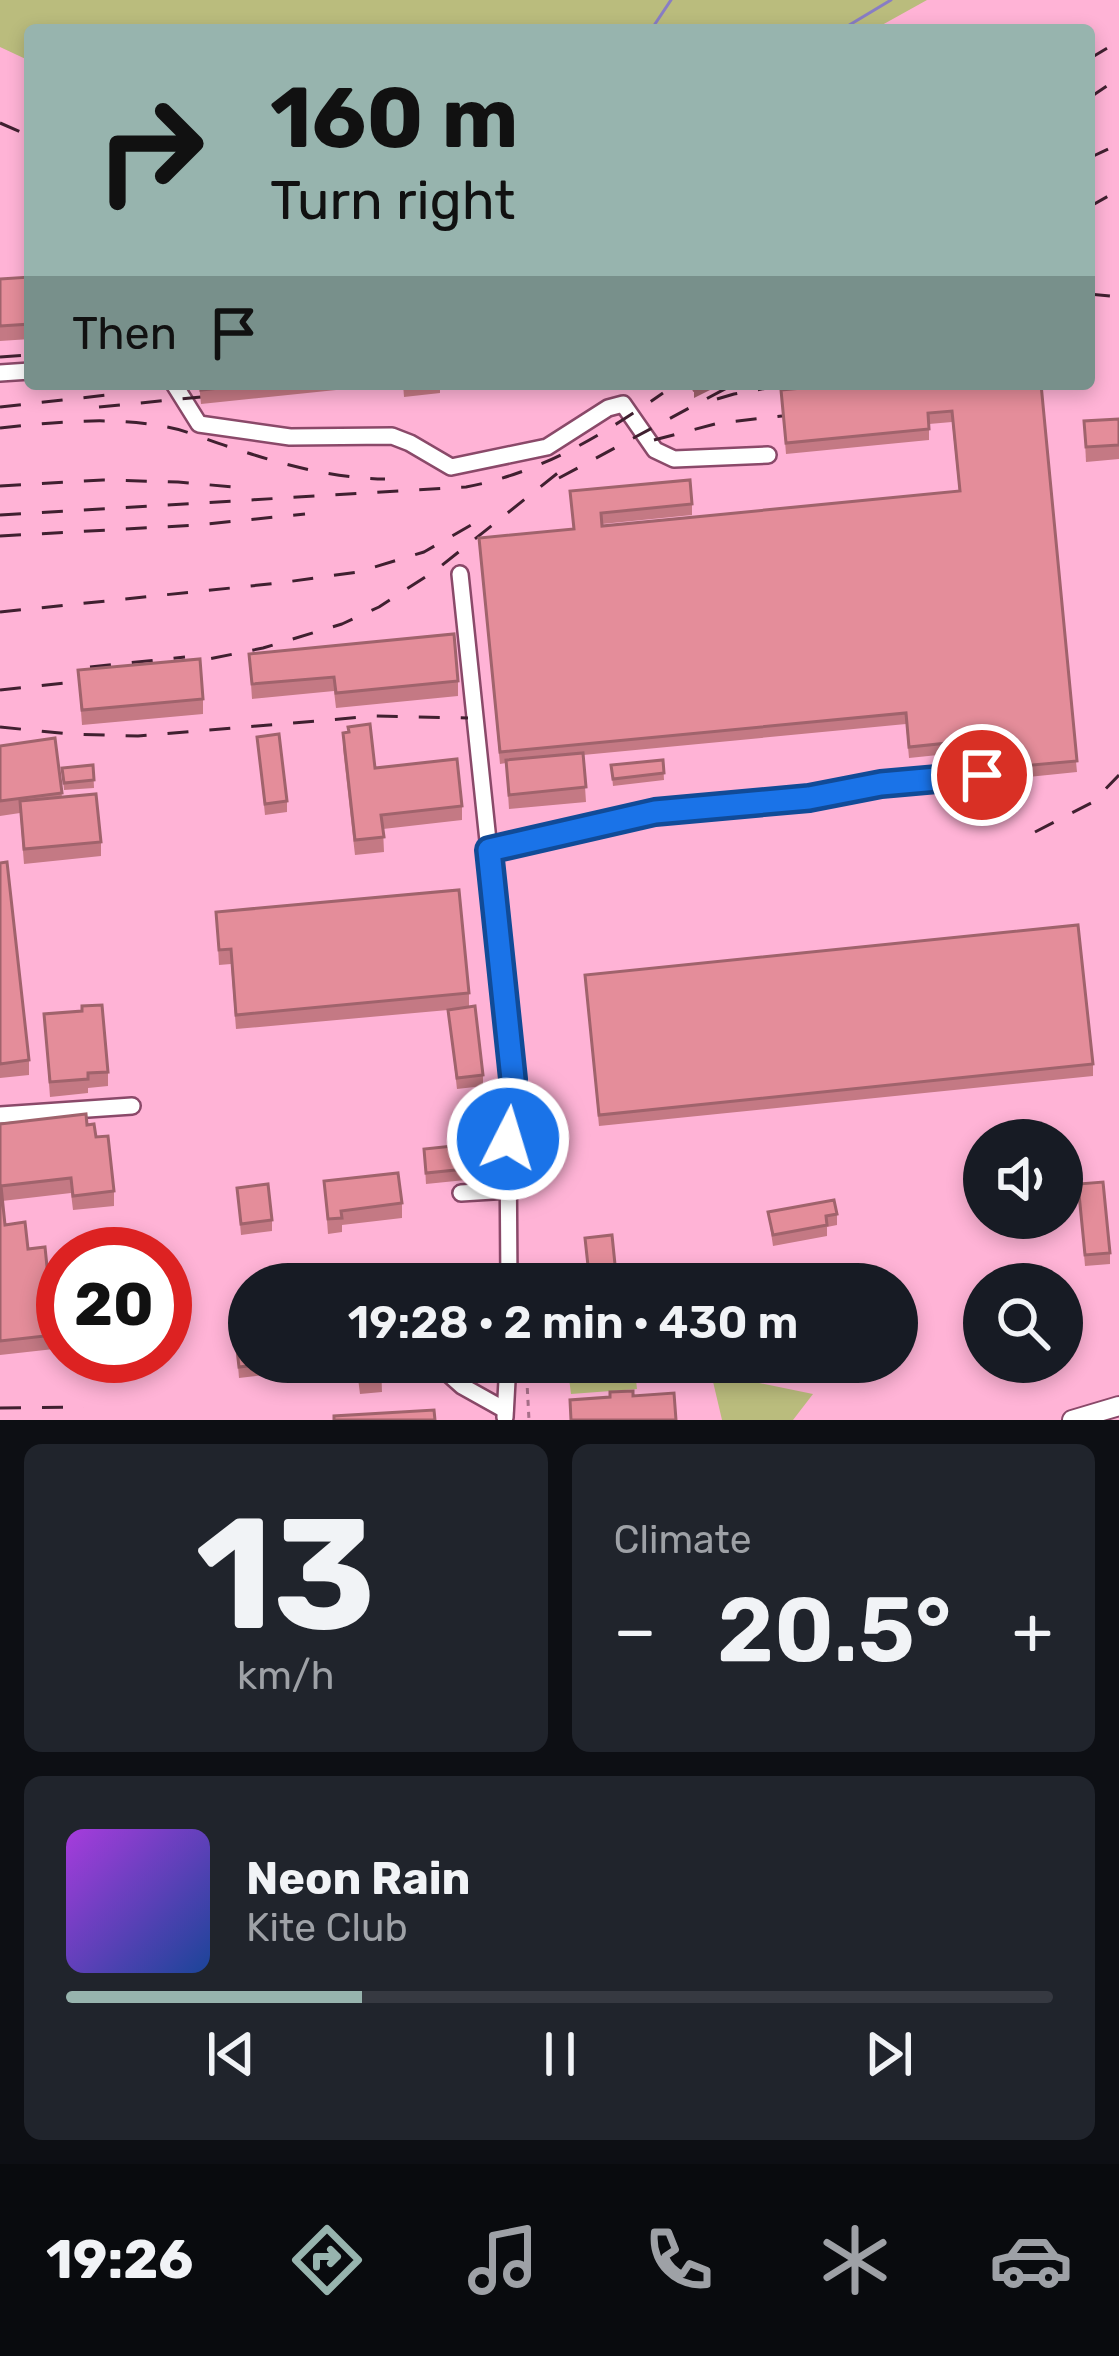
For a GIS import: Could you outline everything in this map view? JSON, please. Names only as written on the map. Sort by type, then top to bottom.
[{"type":"main road","points":[[1072,1420],[1119,1406]]},
{"type":"street","points":[[178,390],[199,424],[290,437],[392,436],[451,467],[547,447],[622,404],[655,450],[674,459],[768,454]]},
{"type":"street","points":[[460,574],[513,1079],[508,1139],[509,1263]]},
{"type":"street","points":[[489,850],[655,812],[982,775]]},
{"type":"street","points":[[0,1114],[132,1106]]},
{"type":"street","points":[[461,1193],[509,1190]]},
{"type":"street","points":[[460,1383],[505,1415]]},
{"type":"street","points":[[505,1415],[507,1383]]},
{"type":"path","points":[[527,1383],[529,1420]]},
{"type":"green space","points":[[0,0],[927,0],[884,24],[24,24],[24,58],[0,47]]},
{"type":"green space","points":[[570,1383],[636,1383],[637,1389],[571,1394]]},
{"type":"green space","points":[[713,1383],[760,1383],[813,1394],[793,1420],[722,1420]]},
{"type":"building","points":[[24,277],[24,324],[0,326],[0,279]]},
{"type":"building","points":[[781,390],[1042,390],[1077,761],[999,768],[996,738],[909,747],[906,713],[500,752],[479,538],[574,529],[570,491],[690,480],[692,504],[601,513],[602,526],[960,491],[952,411],[928,413],[929,429],[786,443]]},
{"type":"building","points":[[1119,419],[1119,445],[1086,447],[1084,421]]},
{"type":"building","points":[[454,634],[458,681],[336,693],[334,677],[252,684],[249,654]]},
{"type":"building","points":[[200,659],[203,699],[82,710],[78,670]]},
{"type":"building","points":[[370,724],[375,768],[457,759],[462,806],[381,815],[384,837],[355,840],[343,733],[349,732],[348,727]]},
{"type":"building","points":[[279,734],[287,801],[265,804],[257,737]]},
{"type":"building","points":[[55,738],[62,793],[0,801],[0,746]]},
{"type":"building","points":[[583,753],[586,787],[509,795],[506,760]]},
{"type":"building","points":[[663,760],[664,773],[613,779],[611,765]]},
{"type":"building","points":[[93,765],[94,780],[64,783],[62,768]]},
{"type":"building","points":[[96,794],[101,842],[24,849],[20,801]]},
{"type":"building","points":[[7,862],[29,1060],[0,1064],[0,863]]},
{"type":"building","points":[[459,890],[469,993],[236,1015],[231,949],[219,950],[216,912]]},
{"type":"building","points":[[1078,925],[1093,1064],[599,1115],[585,975]]},
{"type":"building","points":[[102,1005],[108,1072],[50,1082],[44,1014]]},
{"type":"building","points":[[475,1006],[483,1075],[457,1078],[448,1010]]},
{"type":"building","points":[[86,1114],[96,1137],[108,1136],[114,1191],[73,1196],[71,1178],[1,1186],[5,1225],[25,1222],[28,1249],[36,1248],[36,1337],[0,1341],[0,1124]]},
{"type":"building","points":[[527,1139],[529,1163],[520,1164],[518,1140]]},
{"type":"building","points":[[492,1142],[495,1166],[426,1173],[424,1149]]},
{"type":"building","points":[[398,1173],[402,1203],[341,1211],[342,1218],[328,1219],[324,1181]]},
{"type":"building","points":[[1103,1182],[1110,1253],[1085,1255],[1083,1184]]},
{"type":"building","points":[[268,1184],[272,1220],[241,1224],[237,1188]]},
{"type":"building","points":[[834,1200],[837,1214],[826,1216],[827,1225],[773,1235],[768,1212]]},
{"type":"building","points":[[612,1235],[615,1263],[588,1263],[585,1238]]},
{"type":"building","points":[[633,1391],[633,1396],[674,1393],[676,1420],[571,1420],[570,1400]]},
{"type":"building","points":[[434,1410],[435,1420],[334,1420],[334,1416]]},
{"type":"waterway","points":[[655,24],[671,0]]},
{"type":"waterway","points":[[851,24],[891,0]]},
{"type":"railway","points":[[1095,55],[1119,41]]},
{"type":"railway","points":[[1095,94],[1119,78]]},
{"type":"railway","points":[[0,123],[24,133]]},
{"type":"railway","points":[[1095,155],[1119,144]]},
{"type":"railway","points":[[1095,204],[1119,190]]},
{"type":"railway","points":[[1095,295],[1119,297]]},
{"type":"railway","points":[[0,357],[24,355]]},
{"type":"railway","points":[[559,478],[723,390]]},
{"type":"railway","points":[[717,399],[756,390]]},
{"type":"railway","points":[[0,515],[466,487],[569,451],[663,393]]},
{"type":"railway","points":[[0,407],[116,394]]},
{"type":"railway","points":[[99,407],[201,397]]},
{"type":"railway","points":[[654,440],[719,423],[782,416]]},
{"type":"railway","points":[[0,428],[84,421],[146,424],[306,469],[385,479]]},
{"type":"railway","points":[[170,667],[263,648],[342,624],[379,607],[436,570],[569,464]]},
{"type":"railway","points":[[0,486],[103,480],[244,488]]},
{"type":"railway","points":[[0,536],[305,514]]},
{"type":"railway","points":[[0,612],[358,572],[424,552],[473,524]]},
{"type":"railway","points":[[90,667],[185,657]]},
{"type":"railway","points":[[0,690],[110,678]]},
{"type":"railway","points":[[0,727],[138,736],[375,716],[468,718]]},
{"type":"railway","points":[[1035,832],[1093,802],[1119,775]]},
{"type":"railway","points":[[0,1408],[84,1407]]},
{"type":"route","points":[[508,1139],[513,1079],[489,850],[655,812],[982,775]]}]
